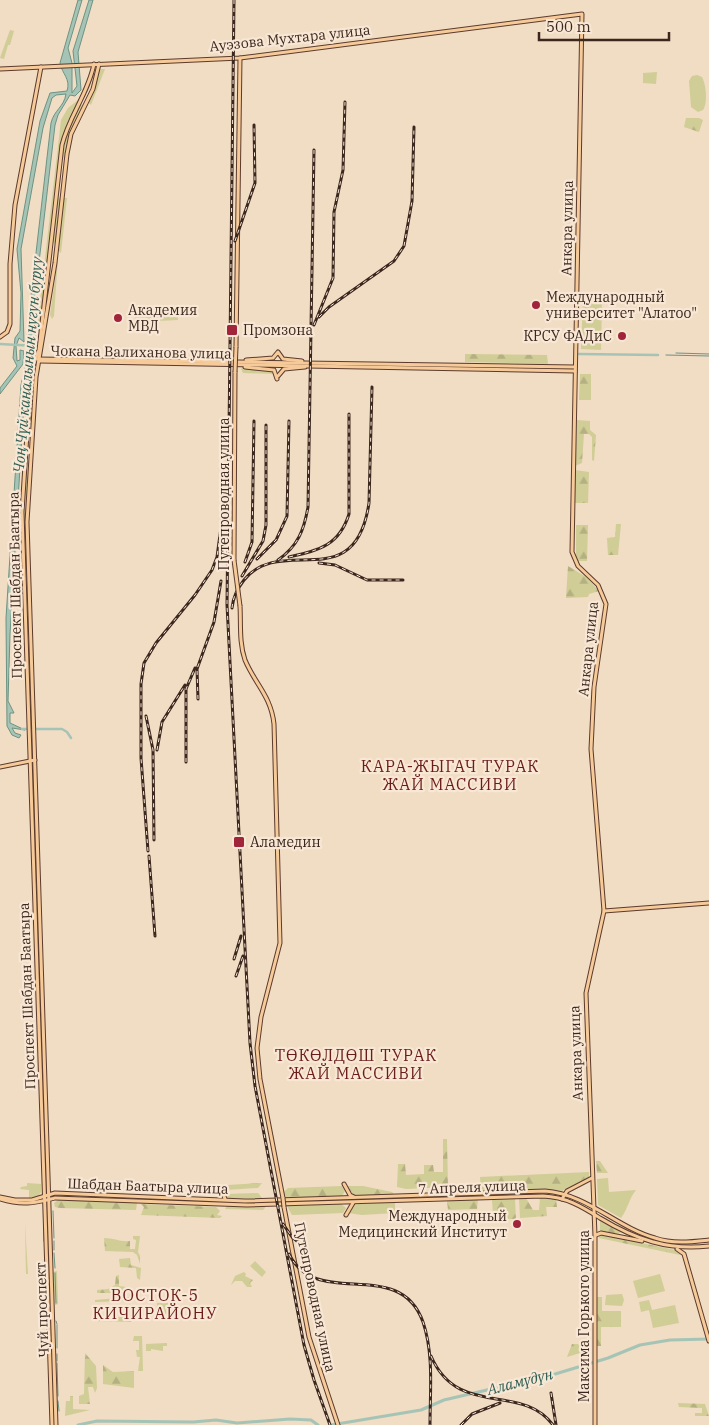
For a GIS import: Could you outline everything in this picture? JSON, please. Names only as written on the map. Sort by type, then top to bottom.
[{"type":"main road","name":"Ауэзова Мухтара улица","points":[[0,69],[240,58],[582,14]]},
{"type":"main road","name":"Анкара улица","points":[[582,14],[573,557],[578,566],[598,585],[606,604],[594,686],[591,749],[604,911],[586,994],[594,1207]]},
{"type":"main road","name":"Путепроводная улица","points":[[240,58],[234,560],[240,606],[243,653],[248,666],[269,702],[274,724],[280,943],[259,1028],[257,1057],[309,1337],[338,1425]]},
{"type":"main road","name":"Проспект Шабдан Баатыра","points":[[37,361],[60,161],[65,133],[81,101],[94,64]]},
{"type":"main road","name":"Проспект Шабдан Баатыра","points":[[48,1200],[22,522],[30,377],[41,352],[55,263],[66,163],[71,134],[93,89],[100,64]]},
{"type":"main road","points":[[2,336],[10,324],[10,264],[15,205],[41,67]]},
{"type":"main road","points":[[81,101],[86,104]]},
{"type":"main road","points":[[60,161],[66,163]]},
{"type":"main road","points":[[57,196],[62,197]]},
{"type":"main road","points":[[51,246],[57,246]]},
{"type":"main road","points":[[49,263],[55,263]]},
{"type":"main road","points":[[37,361],[38,367],[49,360],[41,352]]},
{"type":"main road","points":[[241,363],[273,358],[278,352],[283,359],[308,364]]},
{"type":"main road","name":"Чокана Валиханова улица","points":[[37,361],[575,369]]},
{"type":"main road","points":[[241,363],[252,368],[271,369],[275,372],[277,380],[281,370],[308,364]]},
{"type":"main road","name":"Проспект Шабдан Баатыра","points":[[32,761],[34,725],[27,522],[38,367]]},
{"type":"main road","points":[[30,377],[36,377]]},
{"type":"main road","points":[[28,423],[33,423]]},
{"type":"main road","points":[[26,460],[30,461]]},
{"type":"main road","points":[[22,522],[27,522]]},
{"type":"main road","points":[[23,551],[28,551]]},
{"type":"main road","points":[[24,601],[30,601]]},
{"type":"main road","points":[[27,665],[31,664]]},
{"type":"main road","points":[[27,688],[32,688]]},
{"type":"main road","points":[[0,766],[32,761]]},
{"type":"main road","points":[[604,911],[709,903]]},
{"type":"main road","points":[[562,1199],[564,1194],[592,1178]]},
{"type":"main road","points":[[346,1215],[355,1200],[345,1186],[346,1192],[342,1200],[347,1211]]},
{"type":"main road","name":"7 Апреля улица","points":[[245,1201],[355,1200],[540,1191],[564,1194],[594,1207],[647,1236],[667,1241],[693,1242],[709,1240]]},
{"type":"main road","points":[[226,1192],[224,1196],[226,1200]]},
{"type":"main road","name":"Шабдан Баатыра улица","points":[[0,1198],[21,1201],[40,1199],[48,1195],[245,1201]]},
{"type":"main road","points":[[220,1200],[222,1195]]},
{"type":"main road","name":"7 Апреля улица","points":[[478,1195],[540,1196],[562,1199],[645,1241],[673,1248],[709,1246]]},
{"type":"main road","points":[[0,1198],[45,1205],[46,1208]]},
{"type":"main road","name":"Шабдан Баатыра улица","points":[[32,1204],[48,1200],[223,1204]]},
{"type":"main road","name":"Чуй проспект","points":[[48,1200],[46,1208],[51,1303]]},
{"type":"main road","name":"Чуй проспект","points":[[48,1200],[54,1425]]},
{"type":"main road","name":"7 Апреля улица","points":[[223,1204],[342,1200]]},
{"type":"main road","name":"Максима Горького улица","points":[[594,1207],[595,1425]]},
{"type":"main road","points":[[595,1236],[601,1233],[645,1241],[647,1236]]},
{"type":"main road","points":[[673,1248],[684,1254],[709,1341]]},
{"type":"main road","points":[[684,1254],[689,1248]]},
{"type":"green space","points":[[10,30],[14,31],[10,45],[8,45],[4,59],[0,58]]},
{"type":"green space","points":[[100,69],[105,69],[91,105],[88,102]]},
{"type":"green space","points":[[657,72],[656,84],[643,83],[643,73]]},
{"type":"green space","points":[[692,76],[702,77],[706,94],[705,107],[698,112],[691,107],[689,81]]},
{"type":"green space","points":[[83,96],[64,132],[53,203],[41,327],[37,327],[61,120],[68,108]]},
{"type":"green space","points":[[83,104],[70,134],[63,160],[63,146],[67,130],[74,114]]},
{"type":"green space","points":[[686,118],[699,118],[703,120],[699,132],[684,127]]},
{"type":"green space","points":[[58,198],[61,199],[55,244],[53,242]]},
{"type":"green space","points":[[63,198],[67,198],[61,253],[58,250]]},
{"type":"green space","points":[[58,258],[54,316],[52,319],[50,315]]},
{"type":"green space","points":[[593,294],[600,294],[602,299],[601,350],[581,349],[583,299],[592,298]]},
{"type":"green space","points":[[154,306],[154,322],[135,320],[136,309]]},
{"type":"green space","points":[[157,307],[178,307],[178,320],[157,321]]},
{"type":"green space","points":[[465,354],[547,355],[548,364],[465,362]]},
{"type":"green space","points":[[243,367],[272,370],[275,374],[243,373],[241,369]]},
{"type":"green space","points":[[580,374],[591,374],[591,400],[579,400]]},
{"type":"green space","points":[[34,379],[31,420],[29,419]]},
{"type":"green space","points":[[577,420],[590,421],[590,430],[596,435],[594,461],[592,460],[592,437],[589,434],[584,434],[582,463],[575,466]]},
{"type":"green space","points":[[27,463],[26,520],[24,521]]},
{"type":"green space","points":[[575,470],[589,472],[588,503],[575,503]]},
{"type":"green space","points":[[616,524],[621,524],[618,555],[608,555],[607,538],[615,537]]},
{"type":"green space","points":[[576,525],[588,525],[587,561],[578,561],[576,557]]},
{"type":"green space","points":[[568,566],[586,577],[599,591],[589,594],[588,597],[566,598]]},
{"type":"green space","points":[[29,689],[31,690],[33,758],[31,758]]},
{"type":"green space","points":[[33,764],[36,835],[31,765]]},
{"type":"green space","points":[[443,1139],[447,1139],[448,1187],[406,1189],[397,1187],[398,1164],[405,1164],[406,1175],[424,1174],[424,1165],[433,1165],[434,1172],[443,1172]]},
{"type":"green space","points":[[596,1161],[600,1161],[608,1173],[597,1173]]},
{"type":"green space","points":[[589,1172],[589,1177],[562,1191],[537,1189],[481,1191],[480,1177]]},
{"type":"green space","points":[[608,1178],[609,1192],[636,1190],[621,1218],[598,1205],[597,1179]]},
{"type":"green space","points":[[27,1183],[41,1184],[41,1192],[38,1197],[29,1198],[29,1190],[20,1189],[27,1186]]},
{"type":"green space","points":[[262,1183],[258,1188],[225,1190],[228,1185]]},
{"type":"green space","points":[[342,1186],[345,1191],[342,1196],[286,1198],[284,1192],[288,1188]]},
{"type":"green space","points":[[347,1186],[363,1186],[394,1194],[355,1196]]},
{"type":"green space","points":[[258,1193],[263,1199],[225,1198],[226,1194]]},
{"type":"green space","points":[[538,1193],[562,1196],[481,1195]]},
{"type":"green space","points":[[475,1195],[286,1203],[286,1201]]},
{"type":"green space","points":[[56,1196],[218,1201],[218,1202]]},
{"type":"green space","points":[[519,1198],[526,1198],[533,1210],[539,1210],[540,1198],[556,1199],[557,1207],[546,1207],[547,1216],[520,1218]]},
{"type":"green space","points":[[478,1199],[477,1209],[448,1210],[447,1201]]},
{"type":"green space","points":[[515,1199],[516,1219],[500,1219],[493,1214],[492,1200]]},
{"type":"green space","points":[[58,1200],[137,1203],[136,1210],[60,1208],[55,1207],[54,1203]]},
{"type":"green space","points":[[395,1202],[395,1213],[362,1215],[348,1213],[353,1204]]},
{"type":"green space","points":[[141,1204],[216,1207],[220,1211],[217,1215],[222,1216],[220,1218],[141,1215],[144,1207]]},
{"type":"green space","points":[[341,1204],[346,1208],[343,1213],[292,1215],[287,1206]]},
{"type":"green space","points":[[227,1206],[265,1208],[263,1210],[225,1209]]},
{"type":"green space","points":[[600,1221],[622,1232],[617,1234],[600,1231]]},
{"type":"green space","points":[[25,1224],[28,1274],[26,1274]]},
{"type":"green space","points":[[599,1234],[680,1251],[680,1255],[599,1238]]},
{"type":"green space","points":[[133,1236],[140,1236],[138,1252],[140,1264],[137,1255],[133,1252],[105,1251],[104,1238],[130,1241],[130,1249],[135,1249],[136,1240],[133,1239]]},
{"type":"green space","points":[[130,1258],[131,1265],[141,1268],[140,1280],[137,1278],[136,1268],[120,1267],[119,1259]]},
{"type":"green space","points":[[255,1261],[266,1272],[262,1277],[250,1266]]},
{"type":"green space","points":[[57,1271],[58,1304],[55,1305],[53,1272]]},
{"type":"green space","points":[[244,1272],[245,1276],[253,1280],[250,1283],[252,1287],[247,1287],[242,1281],[235,1281],[231,1285],[235,1276]]},
{"type":"green space","points":[[660,1274],[665,1291],[638,1298],[633,1281]]},
{"type":"green space","points":[[119,1275],[119,1286],[126,1287],[127,1290],[113,1290],[113,1293],[97,1293],[97,1290],[108,1289],[115,1285],[116,1276]]},
{"type":"green space","points":[[137,1291],[139,1294],[126,1301],[95,1302],[95,1300],[129,1297],[130,1292]]},
{"type":"green space","points":[[622,1294],[624,1300],[622,1306],[605,1305],[606,1295]]},
{"type":"green space","points":[[597,1297],[602,1297],[602,1311],[621,1311],[621,1327],[601,1327],[601,1346],[597,1346]]},
{"type":"green space","points":[[649,1300],[652,1310],[675,1305],[679,1323],[653,1328],[649,1310],[641,1312],[639,1302]]},
{"type":"green space","points":[[157,1303],[171,1303],[171,1314],[157,1314]]},
{"type":"green space","points":[[94,1317],[124,1317],[132,1322],[94,1321]]},
{"type":"green space","points":[[134,1336],[142,1336],[143,1371],[138,1371],[140,1357],[137,1357],[136,1350],[139,1350],[139,1341],[133,1341]]},
{"type":"green space","points":[[167,1343],[167,1346],[163,1346],[163,1351],[151,1349],[151,1351],[146,1351],[146,1344]]},
{"type":"green space","points":[[572,1344],[578,1344],[582,1348],[589,1346],[590,1350],[567,1357]]},
{"type":"green space","points":[[85,1353],[96,1366],[97,1388],[95,1393],[93,1387],[88,1387],[90,1404],[79,1404],[79,1396],[84,1394]]},
{"type":"green space","points":[[103,1365],[113,1372],[134,1371],[134,1388],[103,1384]]},
{"type":"green space","points":[[70,1396],[73,1396],[73,1409],[90,1410],[65,1416],[66,1401],[70,1401]]},
{"type":"green space","points":[[678,1403],[705,1404],[709,1416],[695,1416],[695,1413],[702,1413],[702,1408],[679,1407]]},
{"type":"shaded area","points":[[78,0],[82,0],[68,48],[72,63],[72,93],[77,86],[73,51],[89,0],[93,0],[78,52],[81,90],[75,96],[70,95],[58,115],[55,125],[34,305],[34,351],[27,363],[25,384],[10,634],[8,701],[14,713],[10,713],[10,723],[25,730],[12,728],[15,733],[21,735],[19,738],[12,735],[7,726],[6,618],[21,385],[28,354],[30,305],[51,123],[66,94],[56,95],[52,98],[43,128],[21,249],[24,342],[19,338],[16,346],[17,361],[20,360],[20,350],[24,351],[23,364],[0,394],[0,388],[17,366],[13,358],[15,338],[20,331],[21,293],[17,249],[40,121],[50,93],[67,91],[68,83],[60,63]]},
{"type":"waterway","name":"Чоң Чүй каналынын нугун буруу","points":[[0,344],[37,346]]},
{"type":"waterway","points":[[676,353],[709,354]]},
{"type":"waterway","points":[[579,354],[658,355]]},
{"type":"waterway","points":[[666,355],[709,356]]},
{"type":"waterway","name":"Чоң Чүй каналынын нугун буруу","points":[[22,729],[62,729],[71,738]]},
{"type":"waterway","points":[[53,1211],[54,1238]]},
{"type":"waterway","points":[[44,1223],[44,1241]]},
{"type":"waterway","points":[[54,1241],[54,1250]]},
{"type":"waterway","points":[[45,1250],[45,1256]]},
{"type":"waterway","points":[[54,1253],[55,1268]]},
{"type":"waterway","points":[[45,1260],[45,1270]]},
{"type":"waterway","points":[[55,1273],[56,1303]]},
{"type":"waterway","points":[[45,1275],[46,1296]]},
{"type":"waterway","points":[[46,1306],[47,1324]]},
{"type":"waterway","points":[[57,1325],[57,1348]]},
{"type":"waterway","points":[[47,1334],[48,1350]]},
{"type":"waterway","name":"Аламүдүн","points":[[331,1425],[421,1410],[444,1400],[517,1383],[531,1377],[542,1378],[608,1358],[640,1345],[670,1340],[709,1339]]},
{"type":"waterway","points":[[57,1354],[57,1361]]},
{"type":"waterway","points":[[57,1363],[58,1396]]},
{"type":"waterway","points":[[49,1367],[49,1383]]},
{"type":"waterway","points":[[58,1401],[59,1411]]},
{"type":"waterway","name":"Аламүдүн","points":[[78,1425],[97,1421],[193,1422],[216,1420],[237,1423],[290,1419],[311,1420],[318,1425]]},
{"type":"railway","points":[[234,0],[227,605],[250,1043],[255,1086],[304,1345],[330,1425]]},
{"type":"railway","points":[[314,325],[333,278],[334,212],[343,170],[345,102]]},
{"type":"railway","points":[[235,241],[255,183],[254,125]]},
{"type":"railway","points":[[319,317],[329,307],[394,261],[404,246],[412,201],[414,127]]},
{"type":"railway","points":[[278,560],[291,549],[299,537],[308,507],[314,150]]},
{"type":"railway","points":[[232,608],[237,590],[244,580],[260,567],[278,562],[333,557],[349,548],[361,532],[369,503],[372,387]]},
{"type":"railway","points":[[289,557],[319,549],[334,540],[345,525],[349,514],[349,414]]},
{"type":"railway","points":[[245,562],[252,542],[254,421]]},
{"type":"railway","points":[[257,559],[276,540],[287,516],[289,421]]},
{"type":"railway","points":[[242,576],[263,541],[266,525],[266,425]]},
{"type":"railway","points":[[148,851],[141,758],[141,684],[144,663],[156,643],[195,595],[212,570],[217,557],[222,520]]},
{"type":"railway","points":[[319,563],[335,565],[367,580],[403,580]]},
{"type":"railway","points":[[198,699],[197,669],[214,622],[221,581]]},
{"type":"railway","points":[[186,762],[186,689],[195,668]]},
{"type":"railway","points":[[157,750],[162,722],[185,685]]},
{"type":"railway","points":[[146,716],[153,750],[154,840]]},
{"type":"railway","points":[[149,856],[155,936]]},
{"type":"railway","points":[[234,959],[241,936]]},
{"type":"railway","points":[[236,976],[243,956]]},
{"type":"railway","points":[[283,1224],[292,1237],[307,1249]]},
{"type":"railway","points":[[289,1254],[302,1271],[318,1279],[337,1283],[377,1286],[396,1291],[412,1302],[423,1322],[429,1347],[431,1373],[430,1425]]},
{"type":"railway","points":[[431,1356],[443,1375],[457,1387],[473,1394],[524,1405],[540,1412],[553,1425]]},
{"type":"railway","points":[[551,1393],[556,1425]]},
{"type":"railway","points":[[461,1425],[472,1414],[500,1403]]},
{"type":"place","name":"Международный университет \"Алатоо\"","points":[[536,305]]},
{"type":"place","name":"Академия МВД","points":[[118,318]]},
{"type":"place","name":"Промзона","points":[[232,330]]},
{"type":"place","name":"КРСУ ФАДиС","points":[[622,336]]},
{"type":"place","name":"Аламедин","points":[[239,842]]},
{"type":"place","name":"Международный Медицинский Институт","points":[[517,1224]]},
{"type":"district","name":"КАРА-ЖЫГАЧ ТУРАК ЖАЙ МАССИВИ","points":[[450,775]]},
{"type":"district","name":"ТӨКӨЛДӨШ ТУРАК ЖАЙ МАССИВИ","points":[[356,1064]]},
{"type":"district","name":"ВОСТОК-5 КИЧИРАЙОНУ","points":[[155,1304]]}]
